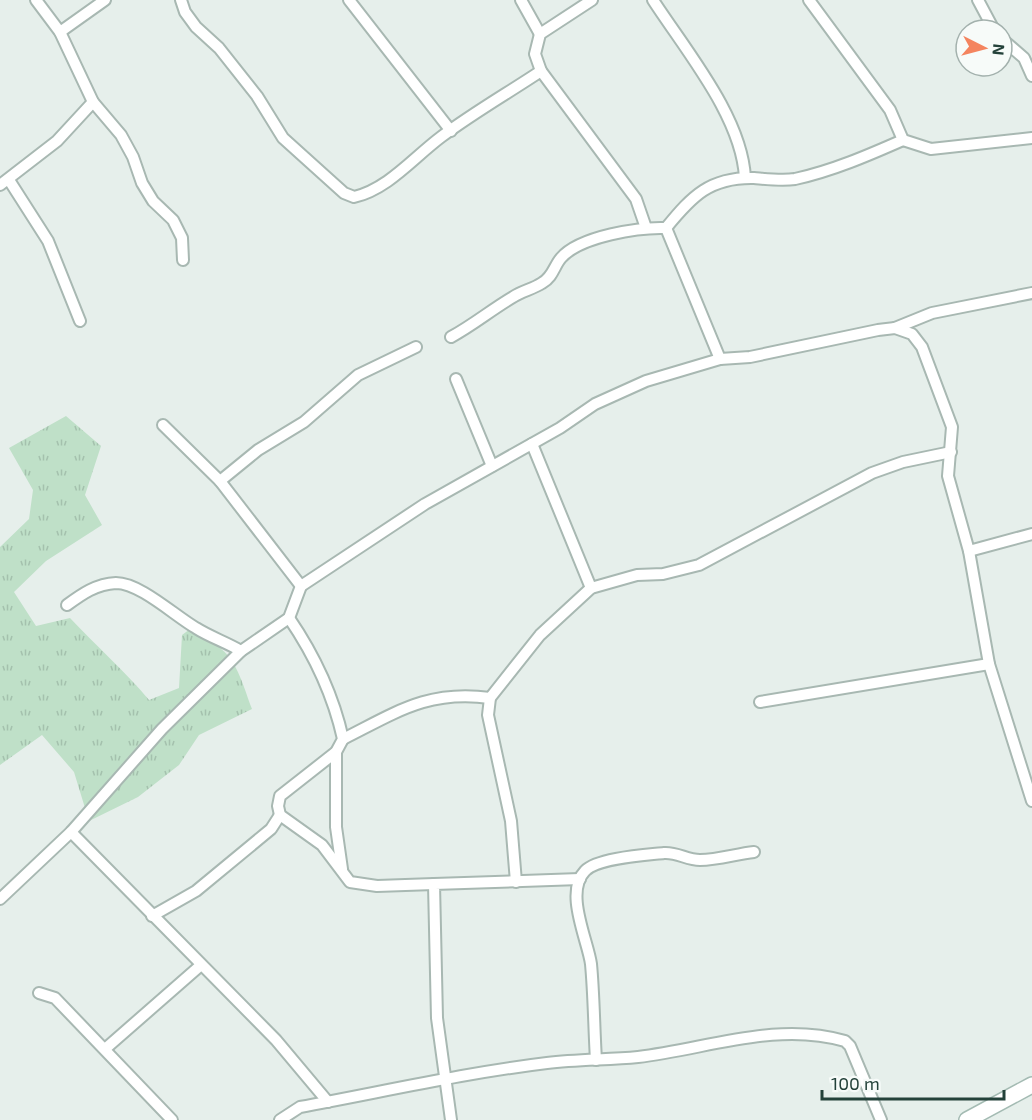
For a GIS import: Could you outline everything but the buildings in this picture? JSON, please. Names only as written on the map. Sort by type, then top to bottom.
[{"type":"street","points":[[36,0],[60,32],[93,102],[121,135],[133,157],[142,183],[153,201],[173,220],[182,238],[183,260]]},
{"type":"street","points":[[60,32],[105,0]]},
{"type":"street","points":[[181,0],[196,27],[219,48],[257,96],[282,138],[344,193],[354,197],[374,189],[404,169],[451,131],[541,71]]},
{"type":"street","points":[[349,0],[451,131]]},
{"type":"street","points":[[521,0],[540,34]]},
{"type":"street","points":[[592,0],[540,34],[535,54],[541,71],[636,199],[646,228]]},
{"type":"street","points":[[653,0],[730,119],[743,154],[745,178]]},
{"type":"street","points":[[809,0],[890,110],[903,140]]},
{"type":"street","points":[[978,0],[988,18]]},
{"type":"street","points":[[1014,47],[1028,56],[1032,76]]},
{"type":"street","points":[[80,321],[48,241],[5,183],[57,141],[93,102]]},
{"type":"street","points":[[666,228],[692,197],[717,182],[745,178],[793,179],[903,140],[931,150],[1032,138]]},
{"type":"street","points":[[450,337],[477,324],[513,297],[543,283],[551,276],[562,257],[582,244],[646,228],[666,228]]},
{"type":"street","points":[[666,228],[720,359]]},
{"type":"street","points":[[0,899],[71,832],[162,729],[241,651],[289,618],[301,586],[425,504],[532,444],[595,404],[646,381],[720,359],[750,357],[895,328],[932,313],[1032,293]]},
{"type":"street","points":[[895,328],[912,334],[922,347],[952,427],[948,476],[969,551],[989,664],[1032,801]]},
{"type":"street","points":[[220,481],[258,450],[304,422],[358,375],[416,347]]},
{"type":"street","points":[[456,379],[492,466]]},
{"type":"street","points":[[163,425],[220,481],[301,586]]},
{"type":"street","points":[[532,444],[591,588]]},
{"type":"street","points":[[516,882],[511,821],[489,715],[490,698],[540,635],[591,588],[637,575],[663,574],[699,564],[872,473],[903,462],[951,452]]},
{"type":"street","points":[[969,551],[1032,534]]},
{"type":"street","points":[[67,605],[90,588],[117,583],[126,585],[158,602],[196,628],[241,651]]},
{"type":"street","points":[[289,618],[319,664],[343,739]]},
{"type":"street","points":[[760,702],[989,664]]},
{"type":"street","points":[[490,698],[470,696],[417,701],[343,739],[336,752],[280,796],[278,806],[280,815],[322,845],[350,882],[377,886],[467,881],[516,882],[580,879]]},
{"type":"street","points":[[336,752],[336,827],[342,869]]},
{"type":"street","points":[[152,916],[196,891],[271,829],[280,815]]},
{"type":"street","points":[[71,832],[276,1040],[328,1102]]},
{"type":"street","points":[[596,1060],[591,962],[578,921],[580,879],[584,871],[592,866],[622,858],[668,853],[698,860],[754,852]]},
{"type":"street","points":[[434,884],[437,1018],[451,1120]]},
{"type":"street","points":[[105,1049],[201,965]]},
{"type":"street","points":[[39,993],[55,998],[172,1120]]},
{"type":"street","points":[[280,1120],[300,1107],[446,1080],[547,1063],[638,1057],[748,1036],[837,1038],[850,1046],[881,1120]]},
{"type":"street","points":[[967,1120],[1032,1085]]},
{"type":"green space","points":[[66,416],[101,446],[85,495],[102,525],[46,561],[14,592],[36,626],[70,618],[149,700],[179,688],[182,635],[190,629],[225,652],[237,670],[252,709],[199,735],[179,765],[138,797],[89,821],[74,772],[42,735],[0,765],[0,547],[29,519],[33,490],[9,448]]}]
